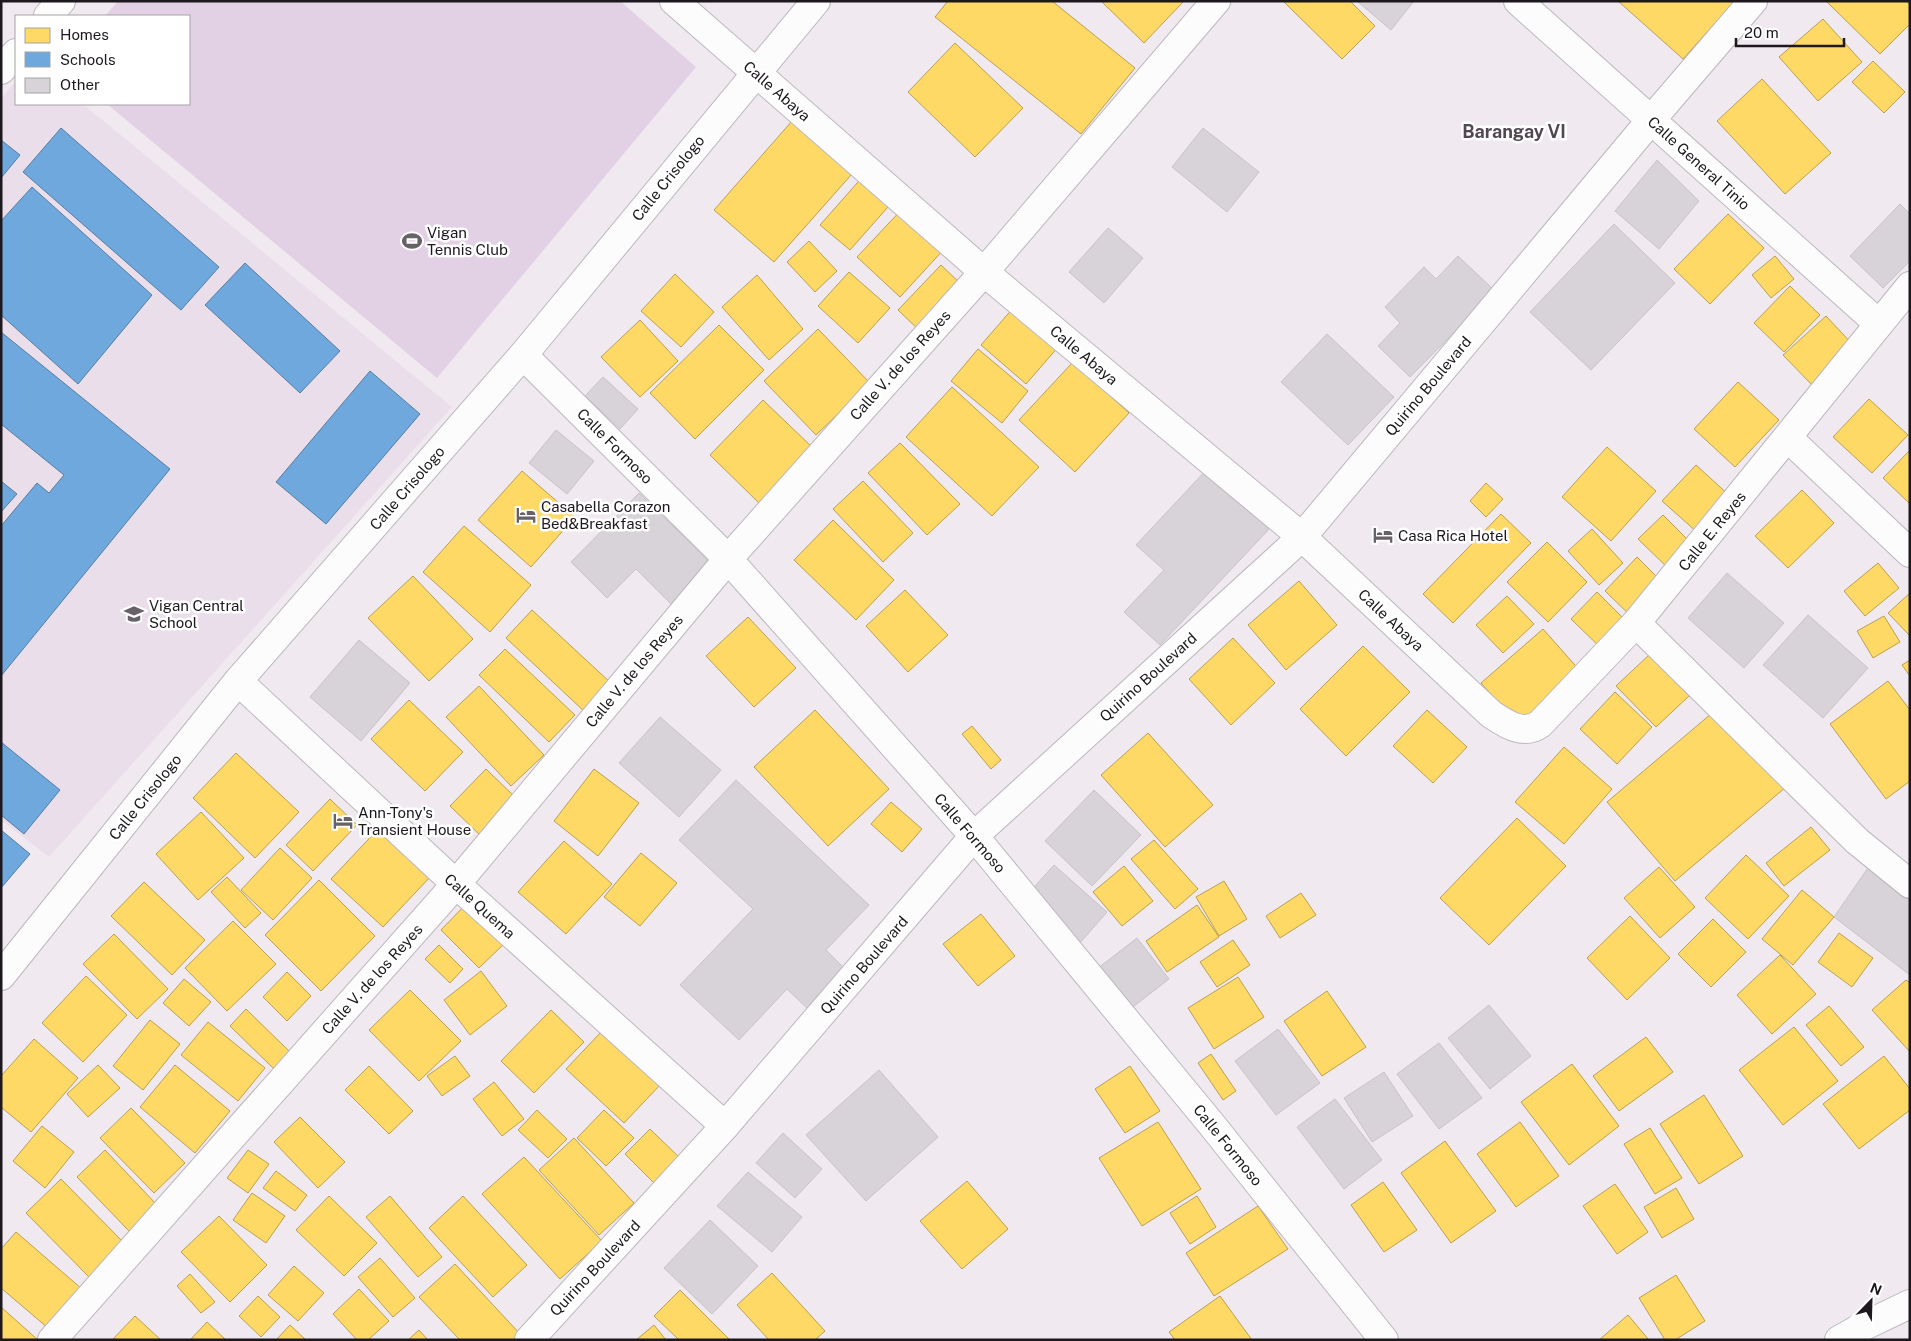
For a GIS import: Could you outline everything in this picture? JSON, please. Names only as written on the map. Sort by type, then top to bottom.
[{"type":"street","points":[[49,15],[61,1]]},
{"type":"street","name":"Calle Abaya","points":[[674,1],[984,272],[1302,537],[1491,714]]},
{"type":"street","name":"Calle Crisologo","points":[[1,976],[238,681],[523,355],[816,1]]},
{"type":"street","name":"Calle V. de los Reyes","points":[[52,1340],[456,884],[728,558],[984,272],[1216,1]]},
{"type":"street","name":"Calle General Tinio","points":[[1518,1],[1879,324]]},
{"type":"street","name":"Quirino Boulevard","points":[[529,1340],[725,1126],[974,836],[1302,537],[1753,1]]},
{"type":"street","points":[[1,70],[15,54]]},
{"type":"street","name":"Calle E. Reyes","points":[[1491,714],[1517,728],[1526,730],[1533,729],[1540,724],[1636,623],[1910,286]]},
{"type":"street","name":"Calle Formoso","points":[[523,355],[728,558],[974,836],[1218,1132],[1384,1340]]},
{"type":"street","points":[[1788,438],[1910,554]]},
{"type":"street","points":[[1636,623],[1857,841],[1910,884]]},
{"type":"street","name":"Calle Quema","points":[[238,681],[456,884],[725,1126]]},
{"type":"street","points":[[1839,1340],[1910,1304]]},
{"type":"shaded area","name":"Vigan Tennis Club","points":[[118,1],[620,1],[696,67],[437,378],[108,105],[190,105],[190,15],[106,15]]},
{"type":"shaded area","name":"Vigan Central School","points":[[15,82],[15,105],[84,105],[452,407],[49,857],[1,820],[1,98]]},
{"type":"building: Homes","points":[[948,1],[1052,1],[1135,68],[1081,134],[935,17]]},
{"type":"building: Homes","points":[[1101,1],[1184,1],[1144,43]]},
{"type":"building: Homes","points":[[1283,1],[1350,1],[1375,26],[1342,59]]},
{"type":"building: Homes","points":[[1618,1],[1735,1],[1683,59]]},
{"type":"building: Homes","points":[[1826,1],[1906,1],[1910,5],[1910,24],[1880,54]]},
{"type":"building: Homes","points":[[1823,19],[1862,62],[1818,101],[1779,57]]},
{"type":"building: Homes","points":[[955,43],[1023,108],[975,157],[908,92]]},
{"type":"building: Homes","points":[[1873,61],[1905,92],[1884,113],[1852,82]]},
{"type":"building: Homes","points":[[1762,79],[1831,153],[1785,194],[1717,121]]},
{"type":"building: Homes","points":[[792,121],[852,174],[774,262],[714,210]]},
{"type":"building: Homes","points":[[866,173],[895,199],[850,250],[820,225]]},
{"type":"building: Homes","points":[[905,206],[947,246],[900,297],[857,257]]},
{"type":"building: Homes","points":[[1728,214],[1764,248],[1710,304],[1674,269]]},
{"type":"building: Homes","points":[[809,241],[837,271],[815,292],[787,262]]},
{"type":"building: Homes","points":[[1775,256],[1794,279],[1771,298],[1752,275]]},
{"type":"building: Homes","points":[[941,265],[963,286],[921,332],[898,310]]},
{"type":"building: Homes","points":[[849,272],[890,308],[858,343],[818,306]]},
{"type":"building: Homes","points":[[675,274],[714,312],[681,347],[641,311]]},
{"type":"building: Homes","points":[[757,275],[803,329],[769,360],[722,307]]},
{"type":"building: Homes","points":[[1790,286],[1820,315],[1784,352],[1754,323]]},
{"type":"building: Homes","points":[[1014,307],[1059,346],[1026,384],[981,345]]},
{"type":"building: Homes","points":[[1826,316],[1855,347],[1813,386],[1783,355]]},
{"type":"building: Homes","points":[[640,320],[678,361],[640,397],[601,357]]},
{"type":"building: Homes","points":[[719,325],[764,370],[695,439],[650,393]]},
{"type":"building: Homes","points":[[818,329],[870,383],[816,435],[764,381]]},
{"type":"building: Homes","points":[[978,349],[1028,391],[1002,423],[951,381]]},
{"type":"building: Homes","points":[[1073,362],[1129,413],[1075,472],[1019,420]]},
{"type":"building: Homes","points":[[1738,382],[1779,420],[1735,467],[1694,429]]},
{"type":"building: Homes","points":[[952,387],[1039,467],[992,516],[906,437]]},
{"type":"building: Homes","points":[[1869,399],[1908,435],[1872,473],[1833,437]]},
{"type":"building: Homes","points":[[763,400],[813,448],[760,504],[710,455]]},
{"type":"building: Homes","points":[[900,443],[960,504],[927,535],[868,473]]},
{"type":"building: Homes","points":[[1607,447],[1656,491],[1611,541],[1562,497]]},
{"type":"building: Homes","points":[[1910,450],[1910,504],[1883,478]]},
{"type":"building: Homes","points":[[1696,465],[1731,497],[1698,533],[1662,501]]},
{"type":"building: Homes","points":[[522,471],[575,517],[531,567],[478,520]]},
{"type":"building: Homes","points":[[863,481],[913,533],[883,562],[833,509]]},
{"type":"building: Homes","points":[[1486,483],[1503,499],[1486,517],[1470,501]]},
{"type":"building: Homes","points":[[1802,490],[1834,523],[1788,568],[1755,536]]},
{"type":"building: Homes","points":[[1501,514],[1531,543],[1453,623],[1423,594]]},
{"type":"building: Homes","points":[[1663,515],[1693,545],[1669,569],[1638,539]]},
{"type":"building: Homes","points":[[833,520],[894,580],[856,620],[794,560]]},
{"type":"building: Homes","points":[[464,526],[531,585],[490,632],[423,572]]},
{"type":"building: Homes","points":[[1592,529],[1623,563],[1599,585],[1568,551]]},
{"type":"building: Homes","points":[[1547,542],[1587,582],[1548,622],[1507,582]]},
{"type":"building: Homes","points":[[1637,557],[1665,585],[1633,618],[1605,591]]},
{"type":"building: Homes","points":[[1878,563],[1899,588],[1865,616],[1844,591]]},
{"type":"building: Homes","points":[[413,576],[473,639],[429,681],[368,618]]},
{"type":"building: Homes","points":[[1299,581],[1337,625],[1286,670],[1248,625]]},
{"type":"building: Homes","points":[[905,590],[948,635],[908,672],[866,626]]},
{"type":"building: Homes","points":[[1597,592],[1630,625],[1603,650],[1571,619]]},
{"type":"building: Homes","points":[[1910,593],[1910,636],[1888,613]]},
{"type":"building: Homes","points":[[1507,596],[1534,624],[1503,653],[1476,625]]},
{"type":"building: Homes","points":[[532,610],[612,684],[586,713],[506,638]]},
{"type":"building: Homes","points":[[1884,616],[1900,642],[1873,658],[1857,631]]},
{"type":"building: Homes","points":[[748,617],[796,668],[754,707],[706,656]]},
{"type":"building: Homes","points":[[1543,629],[1582,673],[1520,727],[1481,683]]},
{"type":"building: Homes","points":[[1233,638],[1275,683],[1231,725],[1189,679]]},
{"type":"building: Homes","points":[[1363,646],[1410,692],[1346,756],[1300,709]]},
{"type":"building: Homes","points":[[505,649],[575,715],[549,742],[479,675]]},
{"type":"building: Homes","points":[[1650,654],[1689,696],[1656,727],[1616,686]]},
{"type":"building: Homes","points":[[1910,660],[1910,676],[1902,665]]},
{"type":"building: Homes","points":[[1888,681],[1910,710],[1910,781],[1886,799],[1830,724]]},
{"type":"building: Homes","points":[[479,686],[544,755],[511,786],[446,717]]},
{"type":"building: Homes","points":[[1615,692],[1652,727],[1617,764],[1580,729]]},
{"type":"building: Homes","points":[[409,700],[463,752],[425,791],[371,739]]},
{"type":"building: Homes","points":[[1718,708],[1786,787],[1675,881],[1607,802]]},
{"type":"building: Homes","points":[[815,710],[889,789],[828,846],[754,767]]},
{"type":"building: Homes","points":[[1427,710],[1467,747],[1433,783],[1393,746]]},
{"type":"building: Homes","points":[[972,726],[1001,760],[991,769],[962,734]]},
{"type":"building: Homes","points":[[1148,733],[1213,805],[1165,847],[1101,775]]},
{"type":"building: Homes","points":[[1564,747],[1612,789],[1564,844],[1515,802]]},
{"type":"building: Homes","points":[[236,753],[299,812],[255,858],[193,798]]},
{"type":"building: Homes","points":[[486,769],[519,801],[483,838],[450,806]]},
{"type":"building: Homes","points":[[594,769],[639,803],[598,856],[554,821]]},
{"type":"building: Homes","points":[[330,799],[357,825],[313,871],[286,845]]},
{"type":"building: Homes","points":[[891,802],[922,829],[902,852],[871,824]]},
{"type":"building: Homes","points":[[201,812],[244,858],[198,900],[156,854]]},
{"type":"building: Homes","points":[[1517,818],[1566,866],[1489,945],[1440,898]]},
{"type":"building: Homes","points":[[380,827],[432,875],[383,927],[331,879]]},
{"type":"building: Homes","points":[[1811,827],[1830,850],[1784,886],[1766,863]]},
{"type":"building: Homes","points":[[1154,840],[1198,889],[1175,909],[1131,859]]},
{"type":"building: Homes","points":[[564,841],[612,884],[566,934],[518,892]]},
{"type":"building: Homes","points":[[280,848],[312,878],[273,920],[241,890]]},
{"type":"building: Homes","points":[[641,853],[677,883],[640,926],[604,897]]},
{"type":"building: Homes","points":[[1746,855],[1789,896],[1748,939],[1705,898]]},
{"type":"building: Homes","points":[[1124,866],[1153,901],[1122,926],[1093,892]]},
{"type":"building: Homes","points":[[1659,867],[1695,907],[1660,938],[1624,898]]},
{"type":"building: Homes","points":[[227,877],[261,913],[245,928],[211,892]]},
{"type":"building: Homes","points":[[319,880],[375,936],[321,991],[265,935]]},
{"type":"building: Homes","points":[[1224,881],[1247,919],[1219,936],[1196,897]]},
{"type":"building: Homes","points":[[144,882],[205,940],[172,975],[111,916]]},
{"type":"building: Homes","points":[[1802,890],[1834,917],[1793,965],[1762,939]]},
{"type":"building: Homes","points":[[1301,893],[1316,915],[1280,938],[1266,916]]},
{"type":"building: Homes","points":[[468,902],[507,941],[479,968],[441,930]]},
{"type":"building: Homes","points":[[1197,905],[1219,937],[1167,972],[1146,941]]},
{"type":"building: Homes","points":[[981,914],[1015,956],[978,986],[943,944]]},
{"type":"building: Homes","points":[[1630,916],[1670,958],[1627,1000],[1587,958]]},
{"type":"building: Homes","points":[[1713,919],[1746,952],[1711,987],[1678,954]]},
{"type":"building: Homes","points":[[233,921],[276,964],[227,1011],[185,968]]},
{"type":"building: Homes","points":[[1839,933],[1873,958],[1852,987],[1818,962]]},
{"type":"building: Homes","points":[[114,934],[168,989],[137,1019],[83,964]]},
{"type":"building: Homes","points":[[1233,940],[1250,965],[1217,987],[1200,962]]},
{"type":"building: Homes","points":[[439,945],[463,969],[450,983],[425,959]]},
{"type":"building: Homes","points":[[1780,955],[1816,994],[1772,1034],[1737,995]]},
{"type":"building: Homes","points":[[481,971],[507,1006],[470,1035],[444,1000]]},
{"type":"building: Homes","points":[[287,972],[311,996],[287,1021],[263,997]]},
{"type":"building: Homes","points":[[86,976],[127,1015],[83,1062],[42,1023]]},
{"type":"building: Homes","points":[[1238,977],[1264,1017],[1214,1049],[1188,1008]]},
{"type":"building: Homes","points":[[184,979],[211,1002],[189,1026],[163,1003]]},
{"type":"building: Homes","points":[[1906,980],[1910,983],[1910,1052],[1872,1010]]},
{"type":"building: Homes","points":[[410,990],[461,1041],[419,1081],[369,1030]]},
{"type":"building: Homes","points":[[1327,991],[1366,1047],[1322,1076],[1284,1021]]},
{"type":"building: Homes","points":[[1829,1006],[1864,1047],[1841,1066],[1806,1025]]},
{"type":"building: Homes","points":[[246,1009],[290,1052],[274,1069],[230,1026]]},
{"type":"building: Homes","points":[[551,1010],[584,1042],[534,1093],[501,1061]]},
{"type":"building: Homes","points":[[150,1020],[180,1044],[143,1090],[113,1066]]},
{"type":"building: Homes","points":[[208,1022],[265,1068],[238,1101],[181,1055]]},
{"type":"building: Homes","points":[[1794,1027],[1838,1081],[1783,1125],[1739,1070]]},
{"type":"building: Homes","points":[[603,1030],[661,1084],[624,1123],[566,1069]]},
{"type":"building: Homes","points":[[1646,1037],[1673,1072],[1619,1111],[1593,1076]]},
{"type":"building: Homes","points":[[34,1039],[78,1078],[31,1132],[1,1107],[1,1076]]},
{"type":"building: Homes","points":[[1211,1054],[1236,1091],[1223,1100],[1198,1063]]},
{"type":"building: Homes","points":[[455,1056],[470,1076],[442,1096],[427,1076]]},
{"type":"building: Homes","points":[[1884,1056],[1910,1089],[1910,1110],[1859,1149],[1823,1104]]},
{"type":"building: Homes","points":[[1572,1064],[1619,1126],[1569,1165],[1521,1102]]},
{"type":"building: Homes","points":[[98,1065],[120,1088],[88,1117],[67,1094]]},
{"type":"building: Homes","points":[[175,1065],[230,1111],[195,1153],[140,1107]]},
{"type":"building: Homes","points":[[369,1066],[413,1111],[389,1134],[345,1090]]},
{"type":"building: Homes","points":[[1130,1066],[1160,1111],[1125,1133],[1095,1089]]},
{"type":"building: Homes","points":[[494,1082],[524,1119],[502,1136],[473,1099]]},
{"type":"building: Homes","points":[[1704,1095],[1743,1156],[1699,1184],[1660,1124]]},
{"type":"building: Homes","points":[[131,1108],[185,1163],[154,1193],[100,1138]]},
{"type":"building: Homes","points":[[537,1110],[567,1139],[548,1158],[518,1130]]},
{"type":"building: Homes","points":[[604,1110],[634,1138],[606,1166],[577,1138]]},
{"type":"building: Homes","points":[[300,1117],[345,1162],[318,1188],[274,1142]]},
{"type":"building: Homes","points":[[1158,1122],[1201,1189],[1142,1226],[1099,1158]]},
{"type":"building: Homes","points":[[1520,1122],[1559,1176],[1516,1207],[1477,1154]]},
{"type":"building: Homes","points":[[42,1126],[74,1152],[45,1188],[13,1161]]},
{"type":"building: Homes","points":[[1650,1128],[1682,1178],[1655,1194],[1624,1144]]},
{"type":"building: Homes","points":[[650,1129],[683,1161],[658,1187],[625,1154]]},
{"type":"building: Homes","points":[[574,1138],[634,1203],[599,1235],[539,1170]]},
{"type":"building: Homes","points":[[1445,1141],[1496,1211],[1451,1243],[1401,1173]]},
{"type":"building: Homes","points":[[105,1150],[157,1205],[129,1231],[77,1177]]},
{"type":"building: Homes","points":[[248,1150],[269,1164],[248,1193],[227,1178]]},
{"type":"building: Homes","points":[[524,1157],[602,1241],[560,1279],[482,1194]]},
{"type":"building: Homes","points":[[276,1171],[307,1195],[295,1211],[263,1188]]},
{"type":"building: Homes","points":[[61,1179],[125,1244],[90,1278],[26,1213]]},
{"type":"building: Homes","points":[[967,1181],[1008,1229],[962,1269],[920,1221]]},
{"type":"building: Homes","points":[[1383,1182],[1417,1230],[1384,1252],[1351,1205]]},
{"type":"building: Homes","points":[[1615,1184],[1648,1232],[1617,1254],[1583,1206]]},
{"type":"building: Homes","points":[[1676,1188],[1694,1219],[1662,1238],[1644,1207]]},
{"type":"building: Homes","points":[[252,1193],[285,1216],[266,1243],[233,1220]]},
{"type":"building: Homes","points":[[329,1196],[377,1243],[344,1276],[296,1230]]},
{"type":"building: Homes","points":[[390,1196],[442,1257],[418,1277],[366,1217]]},
{"type":"building: Homes","points":[[463,1196],[527,1265],[493,1297],[429,1228]]},
{"type":"building: Homes","points":[[1197,1196],[1216,1227],[1190,1244],[1170,1213]]},
{"type":"building: Homes","points":[[1258,1206],[1288,1249],[1214,1296],[1186,1253]]},
{"type":"building: Homes","points":[[219,1216],[267,1265],[230,1302],[181,1252]]},
{"type":"building: Homes","points":[[16,1232],[82,1289],[48,1328],[1,1288],[1,1249]]},
{"type":"building: Homes","points":[[380,1258],[415,1298],[393,1317],[358,1277]]},
{"type":"building: Homes","points":[[455,1264],[522,1336],[518,1340],[460,1340],[419,1297]]},
{"type":"building: Homes","points":[[294,1266],[324,1293],[298,1321],[268,1295]]},
{"type":"building: Homes","points":[[772,1273],[825,1331],[815,1340],[769,1340],[737,1305]]},
{"type":"building: Homes","points":[[190,1274],[215,1302],[201,1313],[177,1286]]},
{"type":"building: Homes","points":[[1676,1275],[1705,1321],[1675,1340],[1665,1340],[1639,1298]]},
{"type":"building: Homes","points":[[359,1289],[389,1321],[368,1340],[357,1340],[333,1314]]},
{"type":"building: Homes","points":[[680,1290],[730,1340],[679,1340],[654,1316]]},
{"type":"building: Homes","points":[[258,1296],[280,1317],[261,1337],[239,1316]]},
{"type":"building: Homes","points":[[1220,1296],[1252,1340],[1175,1340],[1169,1332]]},
{"type":"building: Homes","points":[[1,1307],[38,1340],[1,1340]]},
{"type":"building: Homes","points":[[1628,1315],[1649,1340],[1599,1340]]},
{"type":"building: Homes","points":[[135,1316],[161,1340],[112,1340]]},
{"type":"building: Homes","points":[[207,1322],[226,1340],[190,1340]]},
{"type":"building: Homes","points":[[290,1325],[306,1340],[276,1340]]},
{"type":"building: Homes","points":[[654,1325],[666,1340],[636,1340]]},
{"type":"building: Homes","points":[[419,1330],[428,1340],[408,1340]]},
{"type":"building: Schools","points":[[61,128],[219,267],[181,310],[23,172]]},
{"type":"building: Schools","points":[[1,140],[20,155],[1,178]]},
{"type":"building: Schools","points":[[32,187],[152,295],[78,384],[1,315],[1,221]]},
{"type":"building: Schools","points":[[245,263],[340,351],[300,393],[205,305]]},
{"type":"building: Schools","points":[[1,332],[170,469],[1,676],[1,526],[37,483],[49,493],[64,475],[1,424]]},
{"type":"building: Schools","points":[[370,371],[420,414],[326,524],[276,482]]},
{"type":"building: Schools","points":[[1,481],[17,494],[1,512]]},
{"type":"building: Schools","points":[[1,742],[60,790],[24,834],[1,815]]},
{"type":"building: Schools","points":[[1,830],[30,854],[1,888]]},
{"type":"building: Other","points":[[1357,1],[1414,1],[1391,30]]},
{"type":"building: Other","points":[[1203,128],[1259,172],[1227,212],[1172,167]]},
{"type":"building: Other","points":[[1657,160],[1699,201],[1659,249],[1615,211]]},
{"type":"building: Other","points":[[1900,204],[1910,214],[1910,261],[1883,288],[1850,256]]},
{"type":"building: Other","points":[[1614,224],[1675,283],[1591,370],[1530,312]]},
{"type":"building: Other","points":[[1108,228],[1143,258],[1104,303],[1069,272]]},
{"type":"building: Other","points":[[1458,256],[1495,291],[1410,377],[1378,346],[1400,323],[1385,307],[1424,267],[1436,279]]},
{"type":"building: Other","points":[[1327,334],[1394,397],[1348,445],[1281,382]]},
{"type":"building: Other","points":[[603,377],[638,409],[620,429],[585,396]]},
{"type":"building: Other","points":[[556,430],[594,461],[567,494],[529,463]]},
{"type":"building: Other","points":[[1209,467],[1272,526],[1160,645],[1124,612],[1164,570],[1136,545]]},
{"type":"building: Other","points":[[639,493],[714,566],[674,607],[636,569],[607,598],[571,562]]},
{"type":"building: Other","points":[[1727,573],[1784,623],[1744,668],[1688,618]]},
{"type":"building: Other","points":[[1808,615],[1868,668],[1823,718],[1763,665]]},
{"type":"building: Other","points":[[359,640],[410,683],[361,741],[310,697]]},
{"type":"building: Other","points":[[660,717],[721,770],[679,817],[619,763]]},
{"type":"building: Other","points":[[736,780],[869,905],[826,950],[846,970],[809,1010],[787,989],[739,1040],[680,985],[753,909],[679,840]]},
{"type":"building: Other","points":[[1094,790],[1141,835],[1092,886],[1045,841]]},
{"type":"building: Other","points":[[1872,862],[1910,891],[1910,975],[1834,917]]},
{"type":"building: Other","points":[[1054,865],[1107,912],[1079,944],[1026,896]]},
{"type":"building: Other","points":[[1137,938],[1169,979],[1125,1013],[1093,972]]},
{"type":"building: Other","points":[[1489,1005],[1531,1056],[1490,1089],[1448,1038]]},
{"type":"building: Other","points":[[1278,1029],[1320,1083],[1276,1115],[1235,1061]]},
{"type":"building: Other","points":[[1439,1043],[1482,1098],[1439,1129],[1397,1074]]},
{"type":"building: Other","points":[[879,1070],[938,1137],[866,1201],[806,1135]]},
{"type":"building: Other","points":[[1384,1072],[1413,1116],[1372,1142],[1344,1098]]},
{"type":"building: Other","points":[[1335,1099],[1382,1160],[1344,1189],[1297,1127]]},
{"type":"building: Other","points":[[783,1133],[822,1169],[795,1198],[756,1163]]},
{"type":"building: Other","points":[[748,1172],[802,1217],[772,1252],[717,1206]]},
{"type":"building: Other","points":[[710,1220],[758,1266],[712,1314],[664,1268]]},
{"type":"place","name":"Vigan Tennis Club","points":[[412,241]]},
{"type":"place","name":"Casabella Corazon Bed&Breakfast","points":[[526,515]]},
{"type":"place","name":"Casa Rica Hotel","points":[[1383,535]]},
{"type":"place","name":"Vigan Central School","points":[[134,614]]},
{"type":"place","name":"Ann-Tony's Transient House","points":[[343,821]]},
{"type":"district","name":"Barangay VI","points":[[1514,131]]}]
